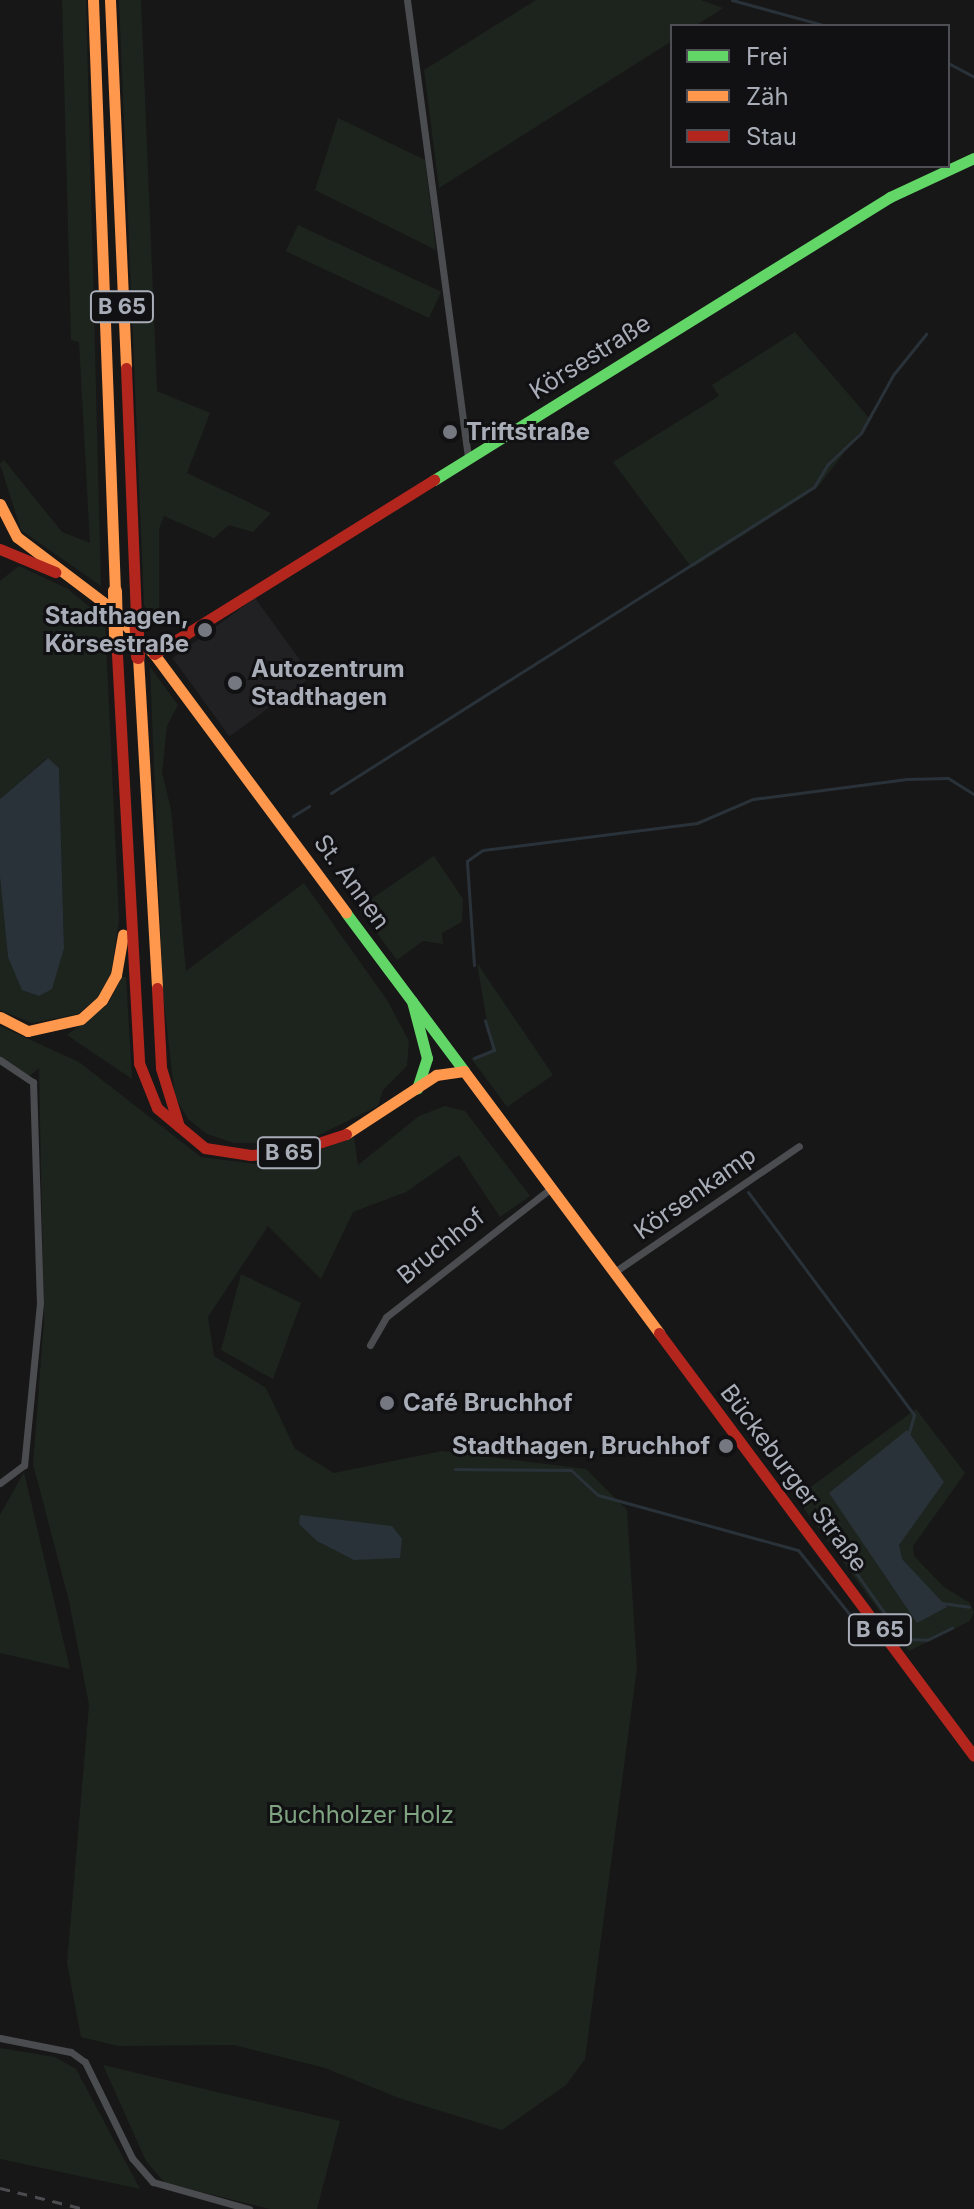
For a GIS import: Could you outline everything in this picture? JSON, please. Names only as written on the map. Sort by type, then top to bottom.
[{"type":"main road","name":"B 65","points":[[93,0],[126,875],[139,1063],[157,1108],[183,1134],[227,1153],[307,1150],[358,1130],[436,1075],[464,1071]]},
{"type":"main road","name":"B 65","points":[[110,0],[138,657],[161,1068],[183,1134]]},
{"type":"main road","name":"Körsestraße","points":[[154,654],[890,197],[974,158]]},
{"type":"main road","name":"St. Annen","points":[[0,504],[17,537],[103,602],[154,654],[578,1227]]},
{"type":"main road","name":"St. Annen","points":[[0,549],[72,580]]},
{"type":"main road","points":[[0,1017],[28,1031],[56,1027],[81,1019],[102,1000],[123,944],[126,875]]},
{"type":"main road","points":[[412,1001],[427,1058],[417,1088]]},
{"type":"main road","name":"Bückeburger Straße","points":[[578,1227],[974,1756]]},
{"type":"street","points":[[407,0],[468,458]]},
{"type":"street","points":[[0,1060],[33,1082],[40,1303],[24,1465],[0,1483]]},
{"type":"street","name":"Körsenkamp","points":[[613,1273],[799,1146]]},
{"type":"street","name":"Bruchhof","points":[[370,1345],[373,1334],[496,1226],[550,1189]]},
{"type":"street","points":[[0,2038],[71,2052],[85,2062],[136,2165],[153,2182],[249,2209]]},
{"type":"shaded area","points":[[255,598],[312,676],[229,736],[172,658]]},
{"type":"shaded area","points":[[48,758],[59,768],[64,948],[52,989],[39,996],[22,990],[8,957],[0,877],[0,799]]},
{"type":"shaded area","points":[[907,1430],[944,1482],[899,1545],[902,1559],[947,1607],[917,1623],[829,1493]]},
{"type":"shaded area","points":[[300,1515],[392,1526],[402,1539],[400,1558],[354,1560],[317,1541],[299,1524]]},
{"type":"green space","points":[[62,0],[86,0],[101,586],[21,530],[0,464],[4,460],[62,532],[90,543],[79,342],[71,340]]},
{"type":"green space","points":[[119,0],[141,0],[157,391],[210,413],[187,473],[271,513],[253,532],[229,525],[214,538],[164,516],[159,529],[159,628],[144,605]]},
{"type":"green space","points":[[536,0],[701,0],[723,8],[698,24],[670,24],[670,42],[439,188],[424,70]]},
{"type":"green space","points":[[338,118],[425,160],[436,250],[315,190]]},
{"type":"green space","points":[[298,225],[441,292],[429,318],[286,251]]},
{"type":"green space","points":[[795,332],[870,419],[817,488],[692,568],[613,462],[719,396],[712,385]]},
{"type":"green space","points":[[19,566],[68,589],[105,620],[119,920],[111,973],[98,997],[78,1014],[32,1023],[0,1010],[0,877],[8,957],[64,948],[59,768],[47,758],[0,799],[0,581]]},
{"type":"green space","points":[[150,667],[178,705],[167,726],[162,773],[171,809],[186,971],[304,883],[387,1000],[409,1041],[407,1066],[383,1090],[378,1106],[319,1135],[294,1142],[234,1143],[207,1134],[188,1119],[175,1097],[163,994]]},
{"type":"green space","points":[[434,856],[463,899],[462,922],[442,933],[443,944],[423,941],[397,960],[358,908]]},
{"type":"green space","points":[[477,963],[553,1075],[507,1107],[471,1058],[492,1051]]},
{"type":"green space","points":[[122,977],[126,977],[132,1079],[67,1035],[108,1004]]},
{"type":"green space","name":"Buchholzer Holz","points":[[0,1026],[79,1062],[201,1157],[255,1164],[289,1161],[354,1137],[358,1165],[419,1116],[445,1106],[465,1111],[530,1196],[500,1217],[459,1155],[406,1192],[353,1212],[321,1279],[268,1226],[208,1317],[214,1356],[266,1388],[295,1449],[334,1473],[442,1451],[586,1469],[627,1510],[637,1668],[585,2059],[566,2085],[502,2130],[399,2098],[325,2068],[234,2045],[118,2046],[81,2037],[67,1963],[89,1705],[69,1601],[33,1464],[44,1320],[39,1068],[26,1079],[0,1065]]},
{"type":"green space","points":[[241,1274],[301,1303],[273,1379],[221,1350]]},
{"type":"green space","points":[[916,1409],[965,1473],[913,1546],[914,1556],[944,1587],[970,1603],[974,1612],[970,1621],[909,1651],[796,1498]]},
{"type":"green space","points":[[24,1472],[70,1669],[0,1653],[0,1515]]},
{"type":"green space","points":[[0,2048],[55,2057],[76,2069],[140,2189],[0,2159]]},
{"type":"green space","points":[[103,2065],[340,2121],[317,2209],[270,2209],[165,2183],[146,2161]]},
{"type":"waterway","points":[[732,0],[820,24]]},
{"type":"waterway","points":[[950,64],[974,77]]},
{"type":"waterway","points":[[331,793],[814,487],[827,465],[861,433],[893,375],[926,334]]},
{"type":"waterway","points":[[474,965],[467,861],[483,850],[697,823],[753,799],[907,779],[948,778],[974,794]]},
{"type":"waterway","points":[[293,816],[309,806]]},
{"type":"waterway","points":[[474,1058],[494,1050],[485,1020]]},
{"type":"waterway","points":[[748,1192],[914,1415],[909,1433]]},
{"type":"waterway","points":[[455,1469],[571,1470],[598,1495],[798,1550],[858,1625]]},
{"type":"waterway","points":[[834,1542],[903,1639],[927,1640],[952,1628]]},
{"type":"waterway","points":[[942,1603],[969,1607]]},
{"type":"railway","points":[[0,2188],[84,2209]]},
{"type":"traffic: fast","points":[[434,480],[890,197],[974,158]]},
{"type":"traffic: fast","points":[[346,913],[464,1071]]},
{"type":"traffic: fast","points":[[412,1001],[427,1058],[417,1088]]},
{"type":"traffic: slow","points":[[93,0],[115,591]]},
{"type":"traffic: slow","points":[[110,0],[126,368]]},
{"type":"traffic: slow","points":[[0,504],[17,537],[103,602],[154,654],[346,913]]},
{"type":"traffic: slow","points":[[115,591],[116,636]]},
{"type":"traffic: slow","points":[[138,657],[157,988]]},
{"type":"traffic: slow","points":[[0,1017],[28,1031],[81,1019],[102,1000],[116,975],[123,935]]},
{"type":"traffic: slow","points":[[464,1071],[659,1333]]},
{"type":"traffic: slow","points":[[346,1134],[436,1075],[464,1071]]},
{"type":"traffic: jam","points":[[126,368],[136,614]]},
{"type":"traffic: jam","points":[[154,654],[434,480]]},
{"type":"traffic: jam","points":[[0,549],[55,572]]},
{"type":"traffic: jam","points":[[136,614],[138,657]]},
{"type":"traffic: jam","points":[[116,636],[139,1063],[157,1108],[205,1148],[250,1155],[288,1153],[346,1134]]},
{"type":"traffic: jam","points":[[157,988],[161,1068],[179,1126]]},
{"type":"traffic: jam","points":[[659,1333],[974,1756]]},
{"type":"place","name":"Triftstraße","points":[[450,432]]},
{"type":"place","name":"Stadthagen, Körsestraße","points":[[205,630]]},
{"type":"place","name":"Autozentrum Stadthagen","points":[[235,683]]},
{"type":"place","name":"Café Bruchhof","points":[[387,1403]]},
{"type":"place","name":"Stadthagen, Bruchhof","points":[[726,1446]]}]
